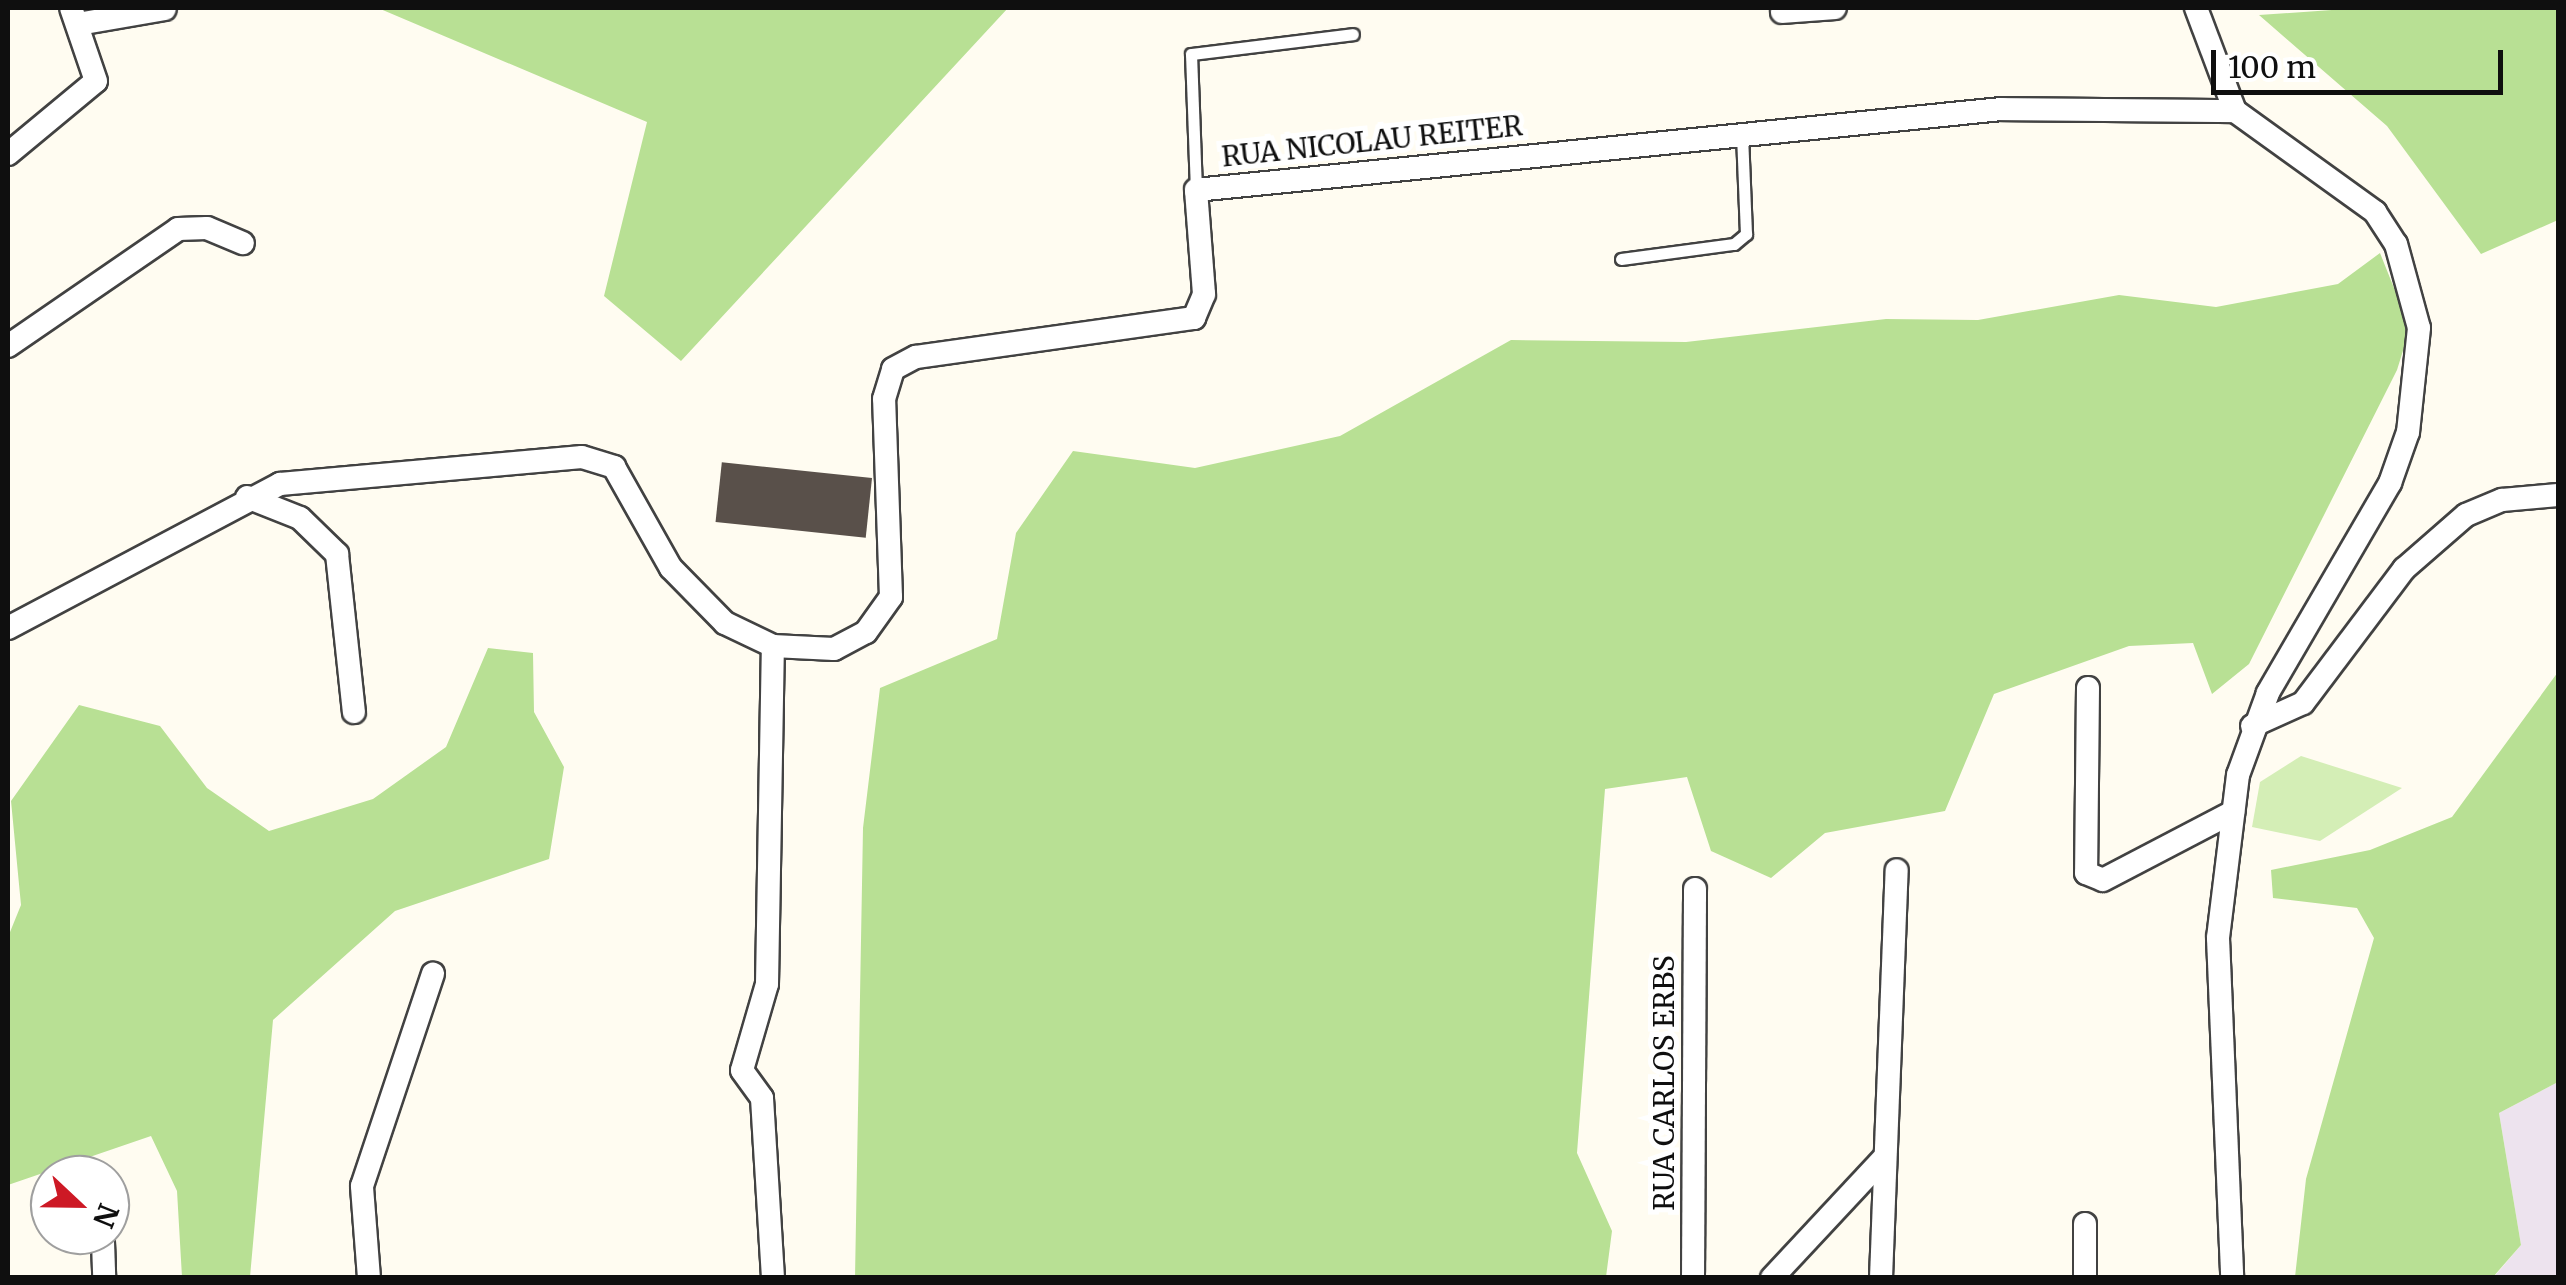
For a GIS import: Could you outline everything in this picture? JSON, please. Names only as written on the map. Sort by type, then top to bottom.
[{"type":"street","points":[[1782,12],[1835,8]]},
{"type":"street","points":[[2196,8],[2235,111],[2375,212],[2396,244],[2419,328],[2408,432],[2390,483],[2252,726],[2233,812],[2218,938],[2232,1278]]},
{"type":"street","points":[[8,154],[96,82],[74,16],[165,9]]},
{"type":"street","name":"RUA NICOLAU REITER","points":[[8,628],[247,498],[318,477],[582,457],[614,467],[633,489],[690,595],[773,646],[834,649],[866,632],[892,597],[884,399],[893,368],[916,356],[1194,318],[1204,294],[1196,190],[2002,109],[2235,111]]},
{"type":"street","points":[[8,346],[178,229],[207,228],[243,243]]},
{"type":"street","points":[[2252,726],[2303,703],[2404,569],[2466,515],[2502,500],[2558,495]]},
{"type":"street","points":[[247,498],[300,518],[337,554],[354,712]]},
{"type":"street","points":[[773,646],[767,984],[742,1070],[762,1098],[773,1278]]},
{"type":"street","points":[[2088,688],[2086,872],[2104,880],[2233,812]]},
{"type":"street","points":[[1882,1278],[1897,870]]},
{"type":"street","name":"RUA CARLOS ERBS","points":[[1693,1278],[1694,890]]},
{"type":"street","points":[[369,1278],[362,1186],[433,974]]},
{"type":"street","points":[[1772,1278],[1884,1158]]},
{"type":"street","points":[[2085,1224],[2085,1278]]},
{"type":"lane","points":[[1196,190],[1191,54],[1353,34]]},
{"type":"lane","points":[[1621,260],[1734,244],[1746,234],[1742,133]]},
{"type":"shaded area","points":[[2558,1082],[2558,1277],[2493,1278],[2521,1245],[2499,1113]]},
{"type":"green space","points":[[378,8],[1008,8],[681,361],[604,296],[647,122]]},
{"type":"green space","points":[[2360,8],[2558,8],[2558,220],[2481,254],[2387,126],[2259,15]]},
{"type":"green space","points":[[2380,253],[2410,328],[2397,370],[2249,664],[2212,694],[2193,643],[2129,646],[1994,694],[1945,811],[1825,833],[1771,878],[1711,851],[1687,777],[1605,789],[1577,1153],[1612,1231],[1606,1277],[855,1278],[863,828],[880,688],[997,639],[1016,533],[1073,451],[1195,468],[1340,436],[1511,340],[1686,342],[1886,319],[1978,320],[2119,295],[2216,307],[2338,284]]},
{"type":"green space","points":[[488,648],[533,653],[534,712],[564,767],[549,859],[395,911],[273,1020],[250,1277],[182,1277],[177,1191],[151,1136],[96,1155],[30,1155],[30,1177],[8,1185],[8,937],[21,905],[11,801],[79,705],[160,726],[207,788],[269,831],[373,799],[446,747]]},
{"type":"green space","points":[[2558,672],[2558,1082],[2499,1113],[2521,1245],[2493,1277],[2295,1277],[2306,1179],[2374,938],[2357,908],[2273,898],[2271,870],[2370,850],[2452,817]]},
{"type":"green space","points":[[2301,756],[2402,788],[2320,841],[2252,827],[2260,782]]},
{"type":"building","points":[[722,462],[872,478],[866,538],[716,522]]}]
